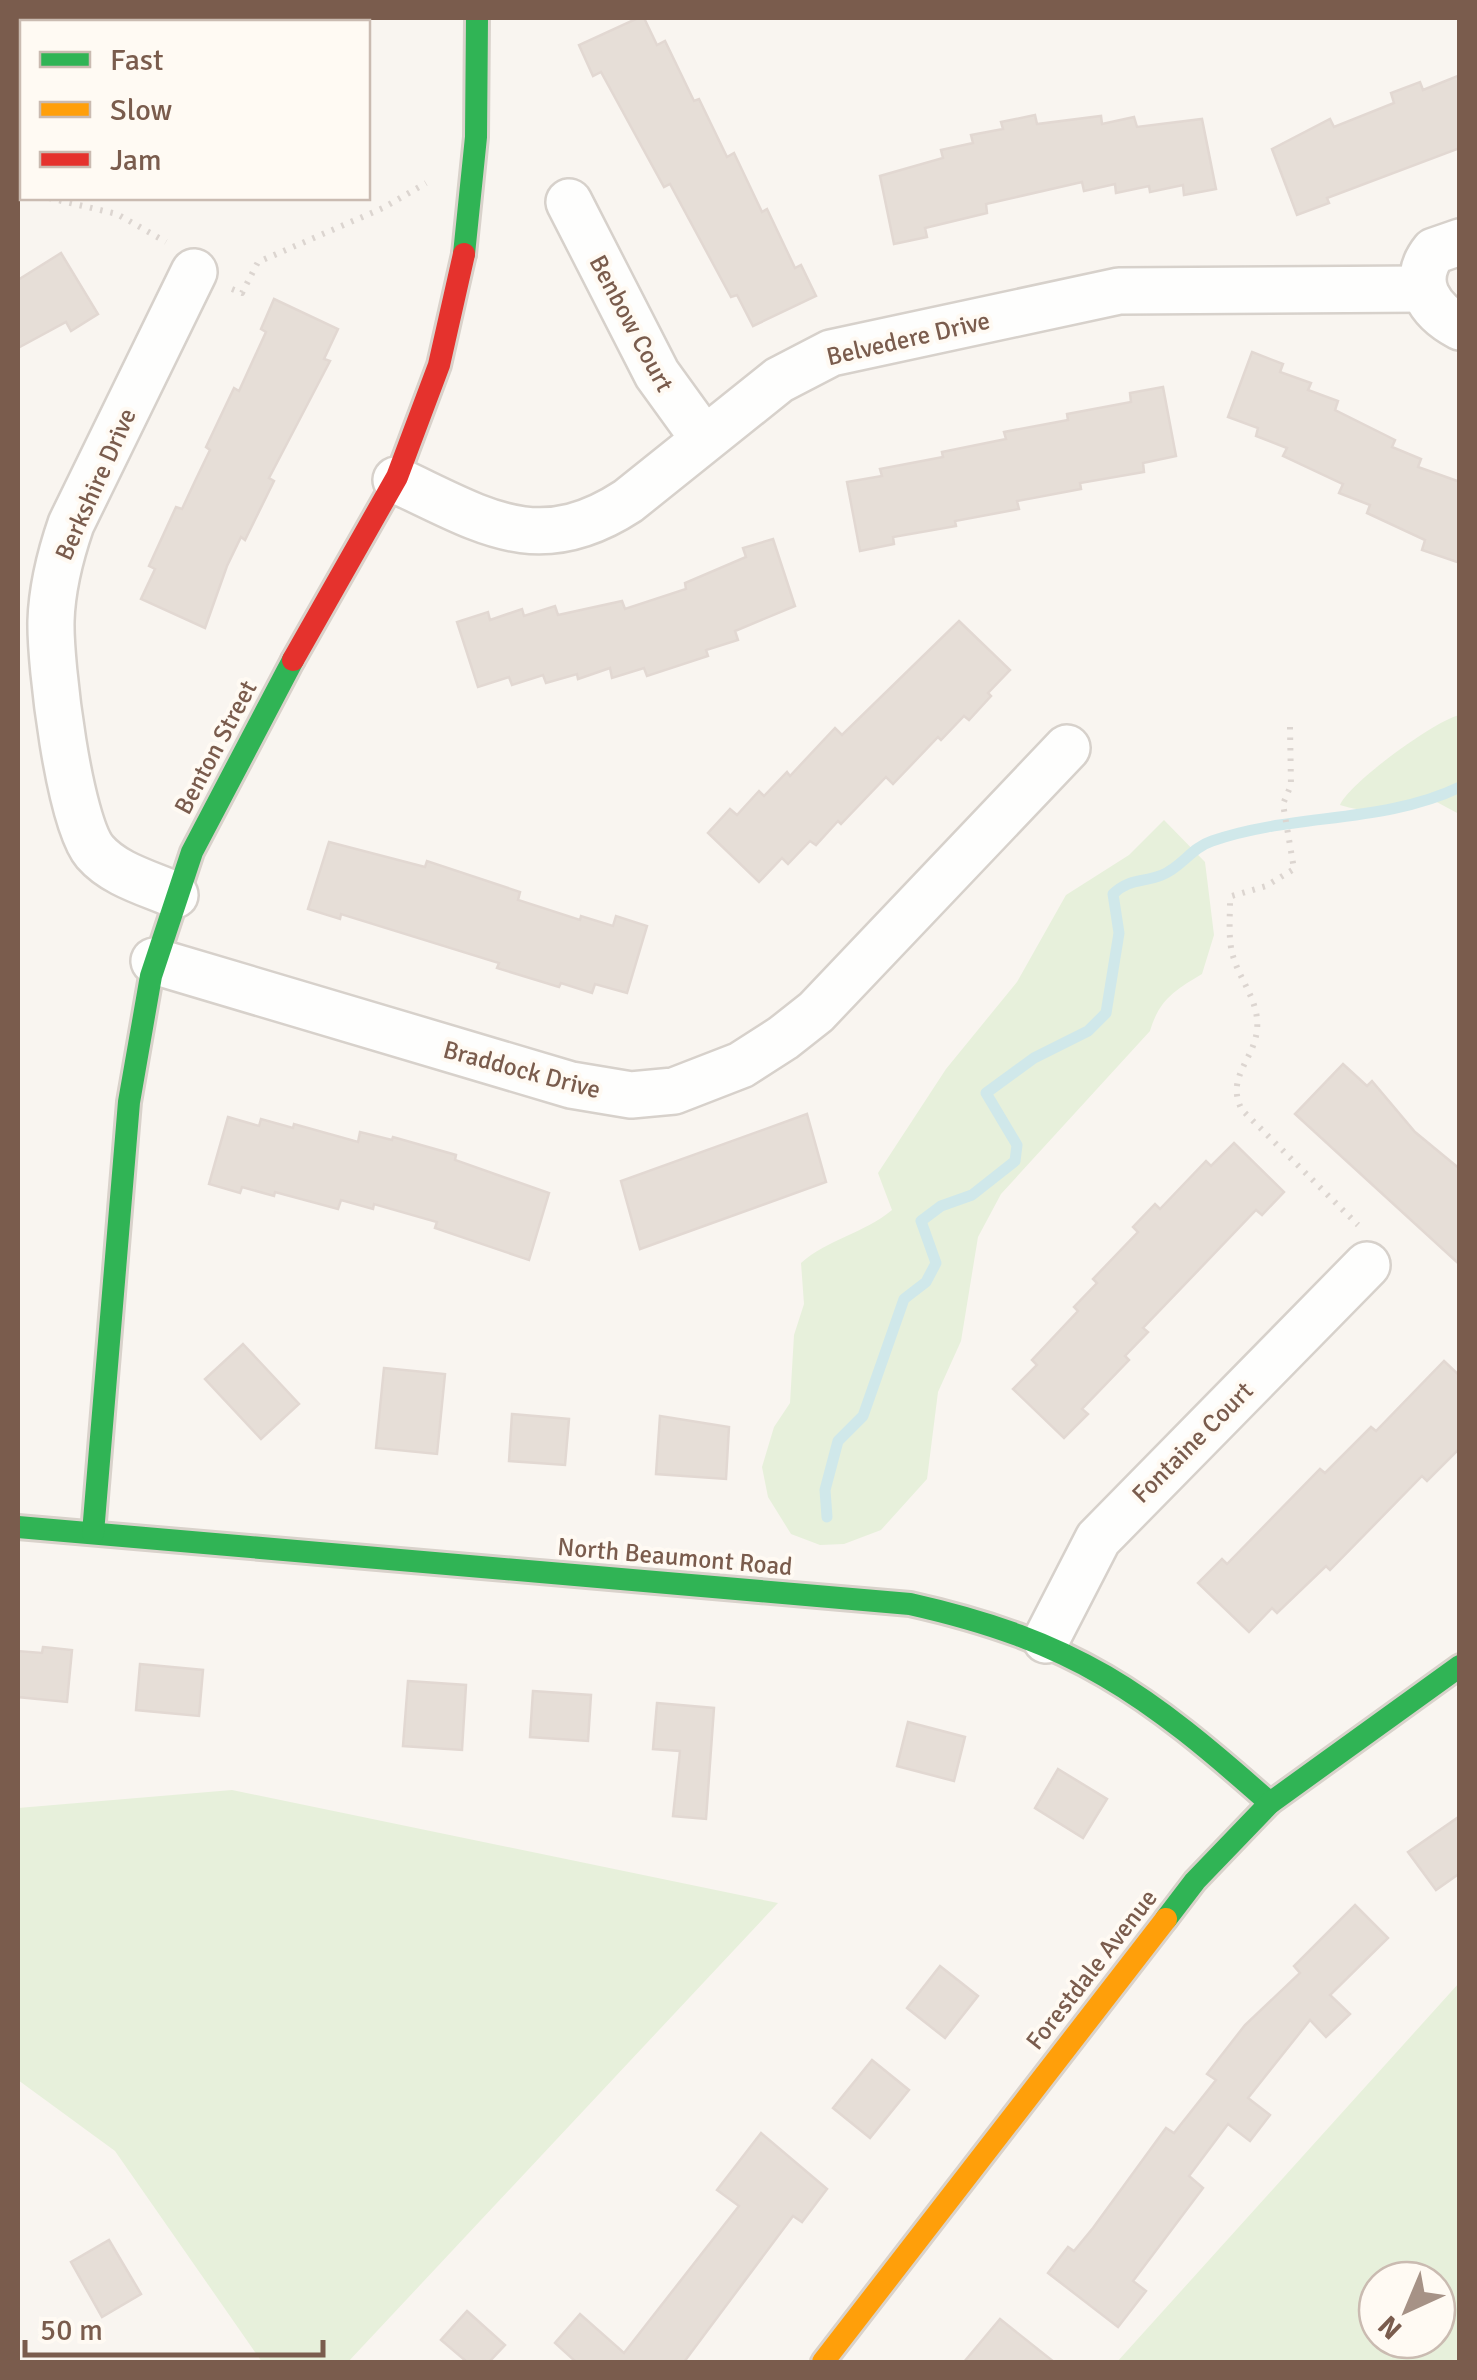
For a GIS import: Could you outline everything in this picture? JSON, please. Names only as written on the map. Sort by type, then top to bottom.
[{"type":"street","name":"Benton Street","points":[[93,1533],[130,1086],[154,961],[175,894],[236,760],[396,480],[428,401],[455,310],[472,217],[480,123],[477,18]]},
{"type":"street","name":"Benbow Court","points":[[569,202],[657,374],[704,439]]},
{"type":"street","points":[[1460,242],[1434,251],[1426,261],[1423,289],[1437,313],[1460,328]]},
{"type":"street","name":"Berkshire Drive","points":[[175,894],[107,862],[80,826],[52,651],[51,618],[60,556],[72,524],[194,272]]},
{"type":"street","name":"Belvedere Drive","points":[[396,480],[494,526],[551,532],[603,518],[779,380],[831,354],[1147,288],[1423,289]]},
{"type":"street","name":"Braddock Drive","points":[[154,961],[571,1085],[632,1095],[674,1091],[742,1065],[816,1012],[1067,748]]},
{"type":"street","name":"Fontaine Court","points":[[1046,1640],[1082,1562],[1098,1539],[1367,1265]]},
{"type":"street","name":"North Beaumont Road","points":[[18,1526],[910,1604],[978,1617],[1046,1640],[1128,1683],[1172,1716],[1270,1803]]},
{"type":"street","name":"Forestdale Avenue","points":[[823,2362],[1195,1882],[1270,1803],[1460,1666]]},
{"type":"path","points":[[59,200],[100,208],[143,226],[163,239],[194,272],[242,293],[258,262],[383,208],[420,186]]},
{"type":"path","points":[[1290,727],[1291,785],[1283,804],[1294,869],[1266,886],[1232,896],[1230,901],[1232,955],[1258,1015],[1255,1042],[1237,1078],[1235,1095],[1242,1110],[1382,1249],[1367,1265]]},
{"type":"green space","points":[[1459,715],[1459,814],[1433,800],[1386,810],[1340,805],[1359,782],[1394,754]]},
{"type":"green space","points":[[1164,820],[1205,862],[1214,935],[1202,974],[1169,997],[1150,1031],[1001,1194],[978,1237],[961,1341],[938,1392],[927,1479],[881,1530],[844,1544],[820,1545],[791,1534],[768,1497],[762,1467],[774,1427],[790,1403],[794,1335],[804,1304],[801,1263],[892,1210],[878,1173],[946,1069],[1017,982],[1066,895],[1129,855]]},
{"type":"green space","points":[[232,1790],[778,1903],[348,2362],[262,2362],[115,2151],[18,2080],[18,1808]]},
{"type":"green space","points":[[1459,1983],[1459,2362],[1117,2362]]},
{"type":"building","points":[[644,18],[657,45],[665,41],[727,157],[734,153],[762,212],[767,209],[795,268],[801,265],[816,296],[753,326],[737,295],[731,297],[670,184],[664,187],[601,72],[593,76],[579,45]]},
{"type":"building","points":[[1460,75],[1460,148],[1327,198],[1329,203],[1297,215],[1272,149],[1330,119],[1334,127],[1394,103],[1391,93],[1420,82],[1423,90]]},
{"type":"building","points":[[1035,115],[1037,124],[1101,116],[1102,124],[1134,117],[1137,127],[1202,119],[1216,189],[1184,195],[1183,185],[1150,192],[1149,186],[1116,193],[1115,184],[1084,191],[1082,182],[986,204],[987,213],[925,228],[927,237],[894,244],[880,176],[943,158],[941,150],[973,143],[971,135],[1003,129],[1001,122]]},
{"type":"building","points":[[61,253],[98,314],[71,331],[66,322],[18,348],[18,280]]},
{"type":"building","points":[[274,299],[338,329],[324,359],[330,361],[269,478],[274,481],[245,540],[241,537],[227,566],[205,628],[141,599],[155,569],[149,566],[176,507],[182,509],[234,388],[239,391],[266,332],[261,329]]},
{"type":"building","points":[[1252,352],[1283,364],[1280,372],[1311,383],[1308,390],[1338,401],[1335,410],[1395,440],[1392,447],[1421,459],[1418,467],[1460,482],[1460,563],[1422,550],[1425,540],[1367,513],[1370,505],[1339,493],[1343,484],[1283,456],[1287,448],[1256,436],[1258,428],[1228,417]]},
{"type":"building","points":[[1163,387],[1176,456],[1143,463],[1144,472],[1080,483],[1081,489],[1017,501],[1019,509],[893,537],[894,544],[860,551],[847,482],[882,476],[880,469],[943,457],[942,452],[1006,439],[1004,432],[1068,420],[1067,414],[1131,402],[1130,393]]},
{"type":"building","points":[[773,539],[795,606],[735,631],[738,640],[706,650],[708,656],[647,676],[644,668],[612,678],[610,668],[578,679],[577,674],[546,683],[543,675],[512,685],[509,677],[478,687],[457,622],[488,612],[490,620],[522,609],[524,616],[555,606],[558,615],[622,601],[625,609],[686,589],[685,583],[746,557],[743,548]]},
{"type":"building","points":[[959,621],[1010,670],[988,693],[991,696],[969,720],[964,716],[941,740],[938,737],[893,784],[886,777],[816,845],[810,841],[788,864],[782,858],[759,882],[708,833],[730,809],[737,815],[759,791],[764,796],[787,772],[790,776],[835,728],[842,735]]},
{"type":"building","points":[[329,842],[425,867],[427,861],[520,892],[518,900],[580,920],[581,916],[613,926],[616,916],[647,926],[627,993],[595,984],[592,993],[561,983],[559,987],[497,968],[499,963],[341,914],[340,919],[308,909]]},
{"type":"building","points":[[1343,1064],[1367,1086],[1372,1081],[1415,1132],[1460,1169],[1460,1265],[1295,1114]]},
{"type":"building","points":[[807,1114],[826,1182],[640,1249],[621,1181]]},
{"type":"building","points":[[228,1117],[259,1126],[261,1119],[293,1128],[294,1124],[358,1142],[360,1132],[392,1140],[393,1137],[456,1155],[455,1160],[549,1193],[529,1260],[435,1228],[437,1222],[374,1204],[373,1209],[341,1200],[338,1209],[275,1192],[274,1196],[242,1187],[240,1193],[209,1184]]},
{"type":"building","points":[[1234,1143],[1284,1192],[1262,1215],[1256,1210],[1143,1328],[1148,1332],[1125,1356],[1129,1360],[1082,1409],[1088,1414],[1064,1438],[1013,1389],[1037,1365],[1032,1360],[1078,1311],[1074,1307],[1097,1283],[1093,1279],[1138,1232],[1133,1227],[1155,1204],[1160,1209],[1206,1161],[1211,1166]]},
{"type":"building","points":[[243,1344],[299,1404],[261,1439],[205,1379]]},
{"type":"building","points":[[1444,1361],[1460,1376],[1460,1448],[1427,1481],[1422,1476],[1330,1570],[1326,1566],[1277,1613],[1272,1608],[1249,1632],[1198,1583],[1222,1559],[1227,1564],[1320,1469],[1325,1473],[1371,1427],[1376,1431]]},
{"type":"building","points":[[384,1368],[445,1374],[437,1454],[376,1448]]},
{"type":"building","points":[[512,1414],[569,1419],[565,1465],[509,1461]]},
{"type":"building","points":[[660,1416],[729,1427],[726,1479],[656,1474]]},
{"type":"building","points":[[43,1647],[72,1650],[67,1702],[18,1697],[18,1651],[42,1653]]},
{"type":"building","points":[[140,1664],[203,1670],[199,1716],[136,1710]]},
{"type":"building","points":[[408,1681],[466,1685],[462,1750],[403,1746]]},
{"type":"building","points":[[533,1691],[591,1695],[588,1741],[530,1737]]},
{"type":"building","points":[[657,1703],[714,1708],[706,1819],[673,1816],[680,1751],[653,1749]]},
{"type":"building","points":[[908,1722],[965,1737],[954,1781],[897,1766]]},
{"type":"building","points":[[1058,1769],[1107,1799],[1083,1838],[1035,1808]]},
{"type":"building","points":[[1460,1816],[1460,1873],[1436,1890],[1408,1852]]},
{"type":"building","points":[[1355,1905],[1388,1938],[1330,1995],[1350,2014],[1326,2037],[1310,2020],[1248,2098],[1270,2115],[1250,2141],[1228,2124],[1189,2176],[1203,2188],[1133,2281],[1146,2291],[1118,2327],[1048,2273],[1068,2247],[1074,2251],[1093,2228],[1166,2128],[1174,2133],[1216,2080],[1207,2074],[1245,2025],[1300,1973],[1294,1966]]},
{"type":"building","points":[[940,1966],[978,1996],[945,2038],[907,2008]]},
{"type":"building","points":[[872,2060],[909,2090],[870,2138],[833,2108]]},
{"type":"building","points":[[761,2133],[827,2189],[802,2222],[793,2216],[684,2362],[576,2362],[555,2343],[580,2314],[624,2353],[739,2206],[717,2190]]},
{"type":"building","points":[[109,2240],[141,2294],[102,2317],[71,2262]]},
{"type":"building","points":[[467,2311],[505,2345],[489,2362],[467,2362],[441,2340]]},
{"type":"building","points":[[1000,2319],[1054,2362],[964,2362]]},
{"type":"waterway","points":[[827,1517],[825,1490],[838,1441],[863,1416],[904,1299],[926,1282],[936,1263],[921,1221],[941,1206],[972,1195],[1015,1161],[1017,1145],[986,1093],[1034,1058],[1088,1031],[1106,1013],[1119,933],[1113,894],[1131,883],[1169,872],[1212,841],[1274,826],[1400,807],[1460,787]]},
{"type":"traffic: fast","points":[[464,254],[476,137],[477,18]]},
{"type":"traffic: fast","points":[[93,1533],[129,1102],[151,976],[192,852],[293,660]]},
{"type":"traffic: fast","points":[[18,1527],[910,1604],[1018,1635],[1105,1676],[1185,1731],[1270,1803]]},
{"type":"traffic: fast","points":[[1166,1919],[1195,1881],[1270,1803],[1460,1666]]},
{"type":"traffic: slow","points":[[823,2362],[1166,1919]]},
{"type":"traffic: jam","points":[[293,660],[397,477],[439,365],[464,254]]}]
